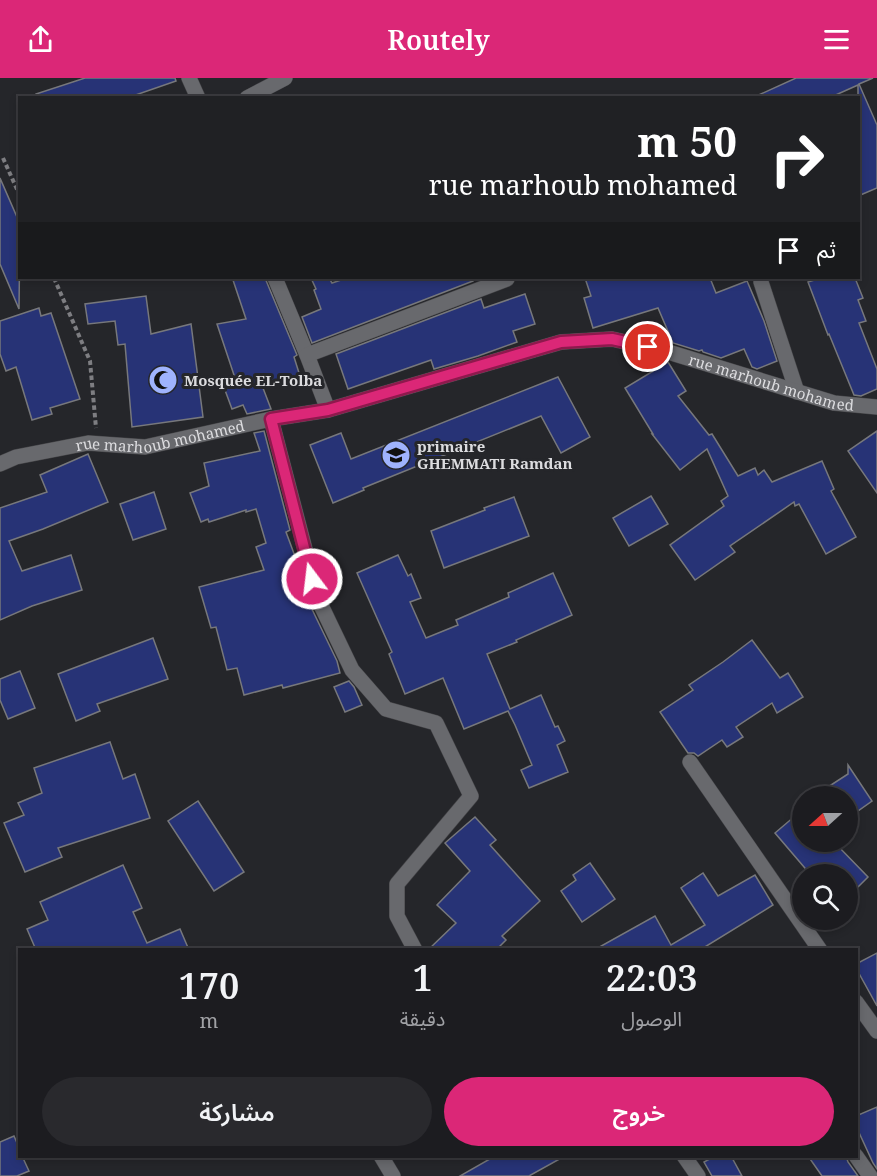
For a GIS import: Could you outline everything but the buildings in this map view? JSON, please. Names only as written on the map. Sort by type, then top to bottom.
[{"type":"street","points":[[189,78],[197,96]]},
{"type":"street","points":[[251,96],[285,78]]},
{"type":"street","points":[[275,279],[308,355],[328,410]]},
{"type":"street","points":[[308,355],[507,279]]},
{"type":"street","points":[[761,282],[797,392]]},
{"type":"street","name":"rue marhoub mohamed","points":[[0,464],[16,458],[88,443],[145,447],[271,419],[328,410],[561,342],[612,339],[665,351],[834,404],[877,407]]},
{"type":"street","points":[[271,419],[318,599],[352,670],[386,709],[436,723],[471,796],[397,884],[397,916],[414,948]]},
{"type":"street","points":[[690,762],[819,948]]},
{"type":"street","points":[[858,1005],[877,1031]]},
{"type":"street","points":[[382,1158],[393,1176]]},
{"type":"street","points":[[685,1158],[698,1176]]},
{"type":"street","points":[[857,1158],[870,1176]]},
{"type":"path","points":[[3,158],[18,192]]},
{"type":"path","points":[[54,279],[90,361],[97,443]]},
{"type":"place","name":"Mosquée EL-Tolba","points":[[163,380]]},
{"type":"place","name":"primaire GHEMMATI Ramdan","points":[[396,455]]},
{"type":"route","points":[[312,579],[271,419],[328,410],[561,342],[612,339],[648,347]]}]
